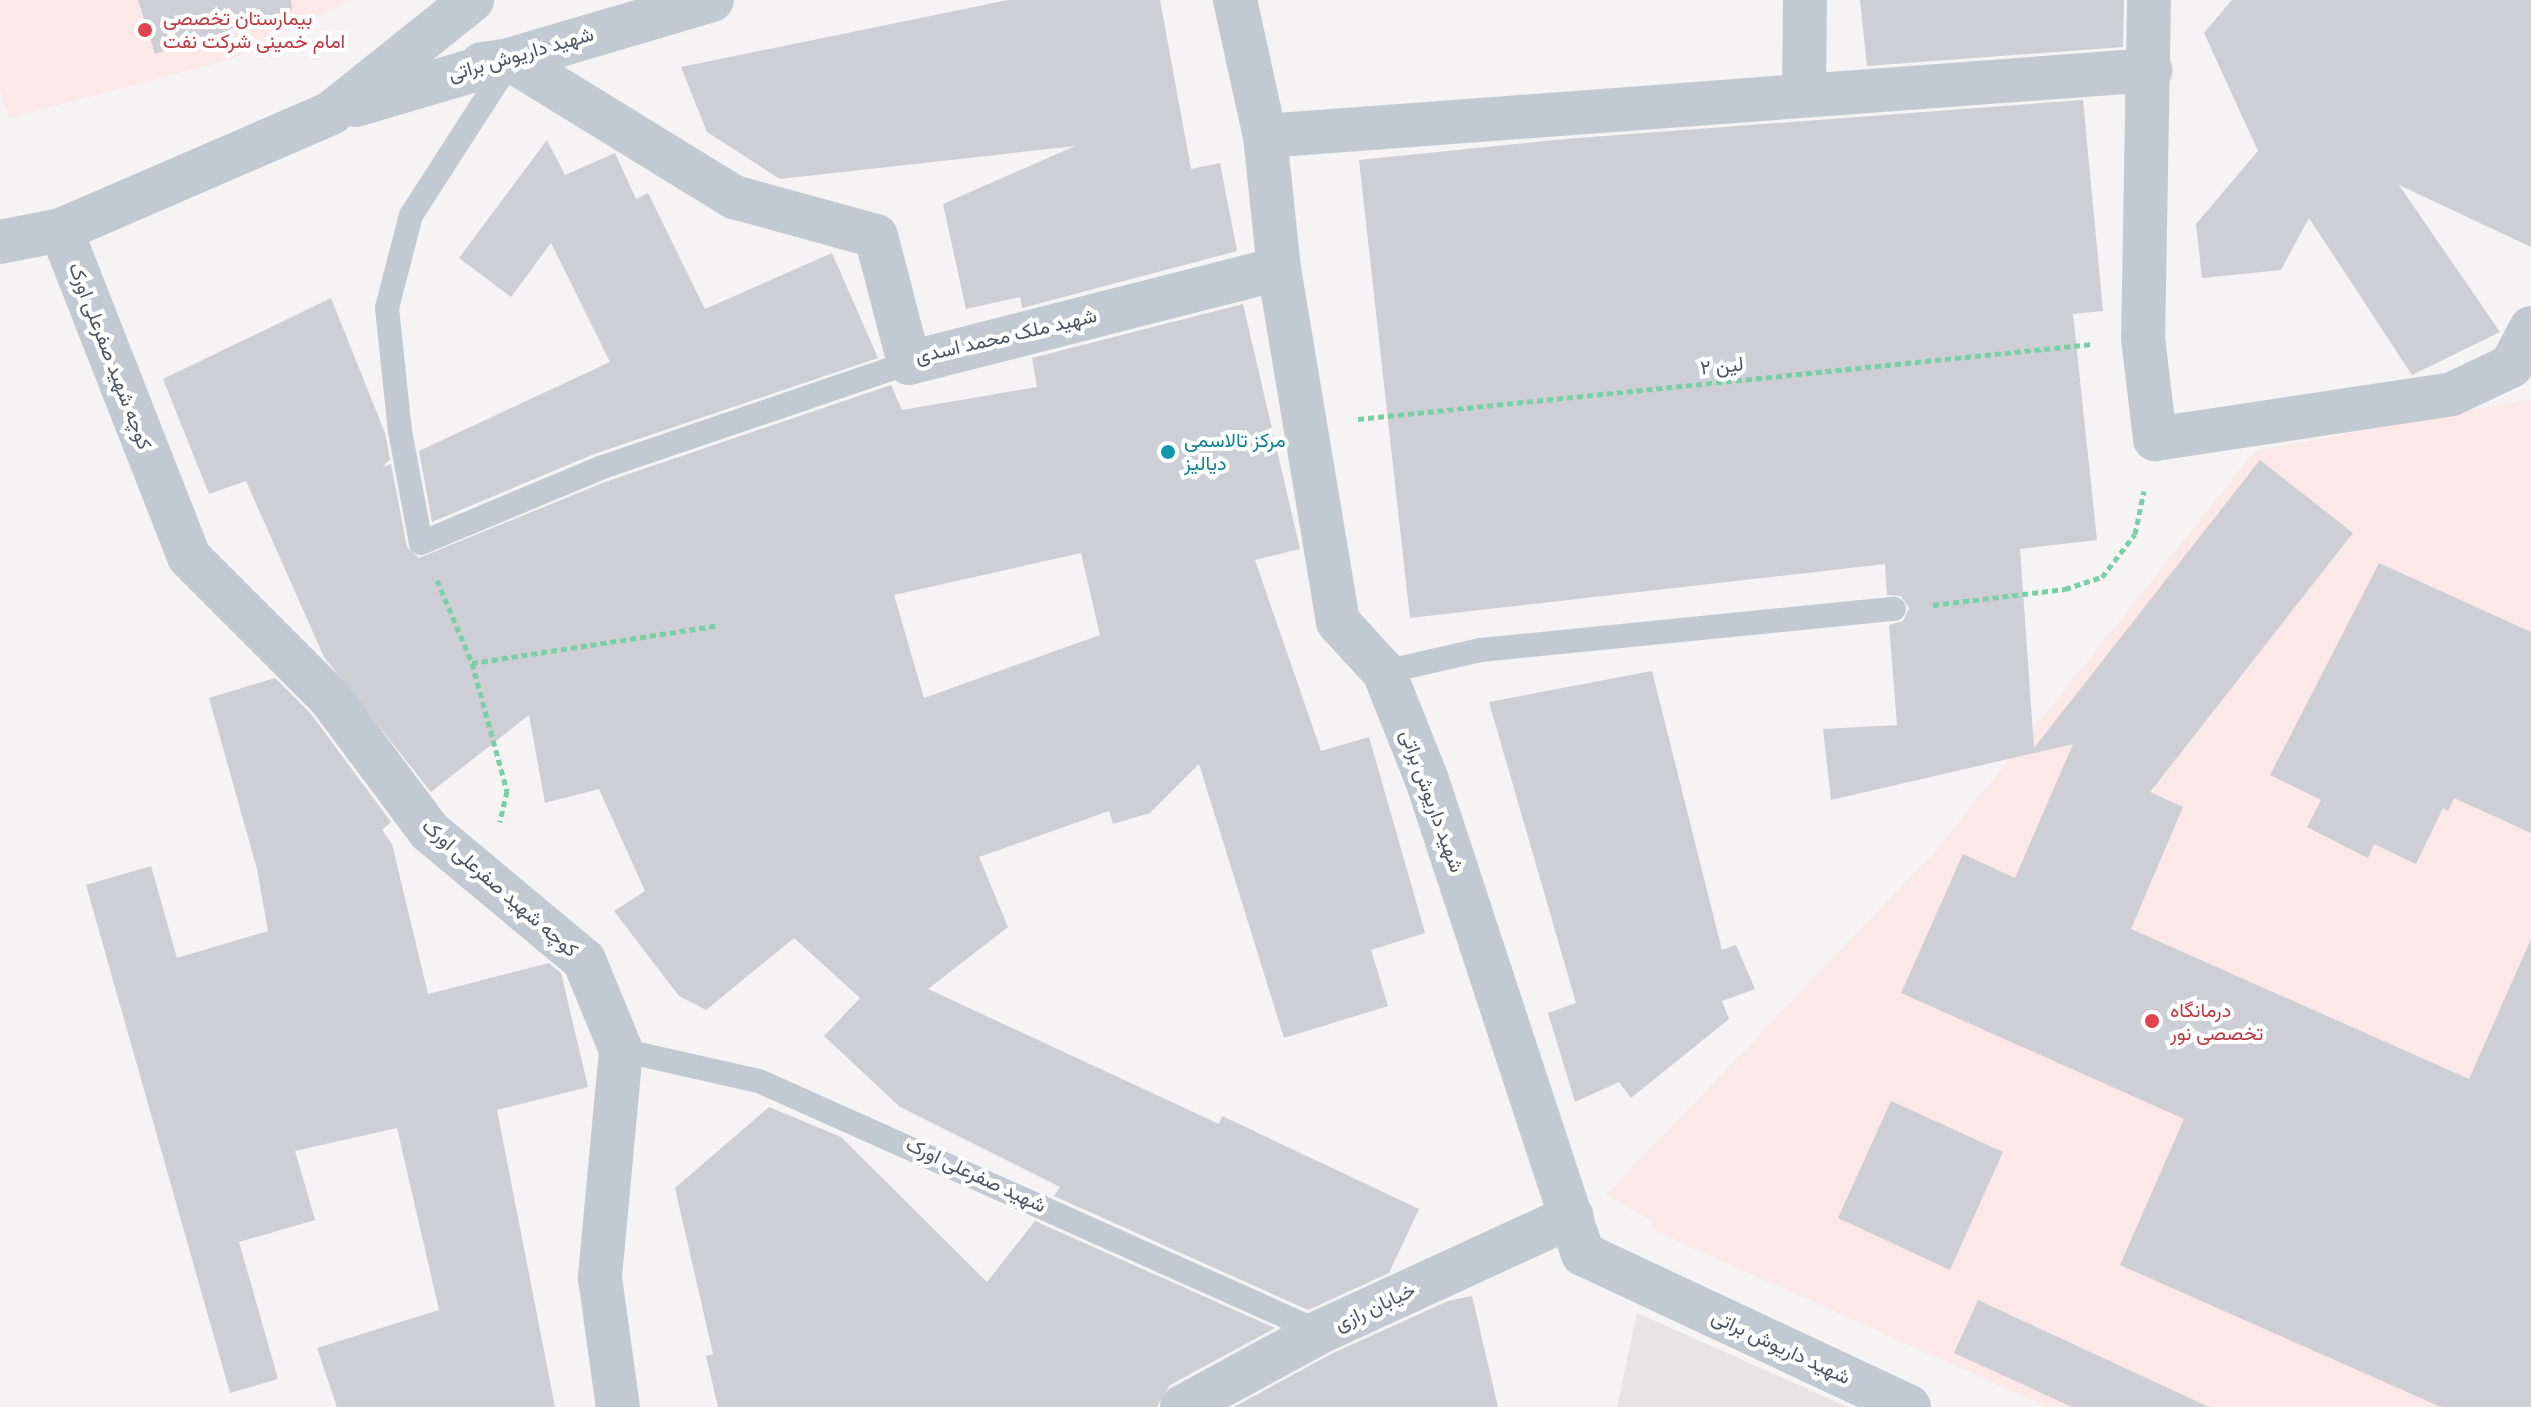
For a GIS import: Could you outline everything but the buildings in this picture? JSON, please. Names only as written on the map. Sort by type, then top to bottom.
[{"type":"street","points":[[0,242],[61,230],[331,113],[472,0]]},
{"type":"street","name":"شهید داریوش براتی","points":[[331,113],[712,0]]},
{"type":"street","name":"شهید داریوش براتی","points":[[1235,0],[1265,136],[1279,269],[1338,622],[1384,672],[1427,780],[1583,1254],[1909,1407]]},
{"type":"street","points":[[1804,95],[1805,0]]},
{"type":"street","points":[[2149,0],[2151,70],[2143,338],[2155,439],[2452,394],[2511,366],[2531,328]]},
{"type":"street","name":"شهید ملک محمد اسدی","points":[[497,62],[734,197],[876,236],[909,363],[1279,269]]},
{"type":"street","points":[[1265,136],[2151,70]]},
{"type":"street","name":"کوچه شهید صفرعلی اورک","points":[[61,230],[189,557],[330,698],[429,831],[584,960],[621,1050],[600,1278],[618,1407]]},
{"type":"street","name":"خیابان رازی","points":[[1182,1407],[1320,1332],[1572,1216]]},
{"type":"lane","points":[[497,62],[411,215],[387,308],[400,431],[421,543],[600,468],[909,363]]},
{"type":"lane","points":[[1384,672],[1481,650],[1894,609]]},
{"type":"lane","name":"شهید صفرعلی اورک","points":[[621,1050],[759,1081],[899,1140],[1320,1332]]},
{"type":"path","name":"لين ۲","points":[[1305,425],[2143,338]]},
{"type":"path","points":[[1894,609],[2023,596],[2102,577],[2135,534],[2155,439]]},
{"type":"path","points":[[421,543],[472,663],[507,791],[487,878]]},
{"type":"path","points":[[472,663],[719,625]]},
{"type":"shaded area","name":"بیمارستان تخصصی امام خمینی شرکت نفت","points":[[0,0],[350,0],[231,59],[9,118],[0,90]]},
{"type":"shaded area","name":"درمانگاه تخصصی نور","points":[[2531,399],[2531,1407],[2047,1407],[1651,1229],[1653,1221],[1606,1195],[1939,847],[2255,451]]},
{"type":"shaded area","points":[[1637,1313],[1848,1407],[1617,1407]]},
{"type":"place","name":"بیمارستان تخصصی امام خمینی شرکت نفت","points":[[145,30]]},
{"type":"place","name":"مرکز تالاسمی دیالیز","points":[[1168,452]]},
{"type":"place","name":"درمانگاه تخصصی نور","points":[[2152,1021]]}]
